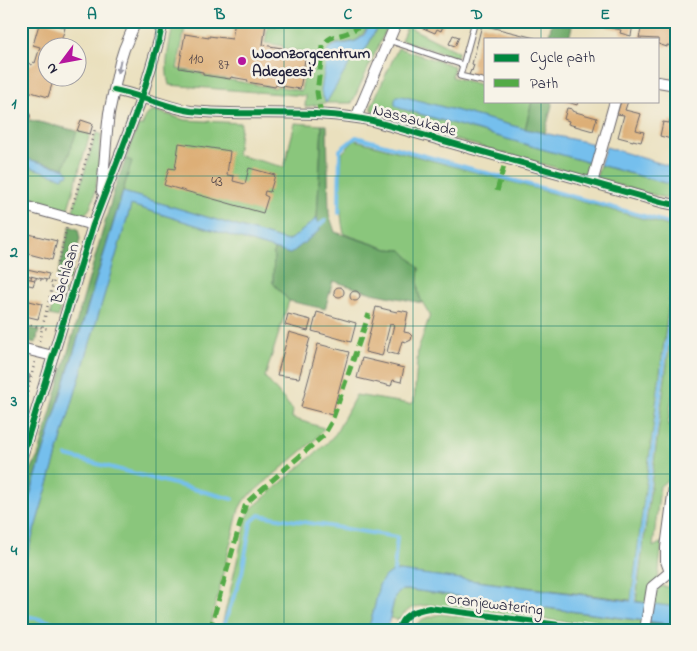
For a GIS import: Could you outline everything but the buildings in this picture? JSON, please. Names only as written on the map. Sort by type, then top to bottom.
[{"type":"street","name":"Bachlaan","points":[[101,202],[107,131],[114,90],[124,49],[136,21]]},
{"type":"street","name":"Bachlaan","points":[[21,460],[93,225],[142,97],[163,21]]},
{"type":"street","points":[[356,118],[396,21]]},
{"type":"street","points":[[660,82],[676,85]]},
{"type":"street","points":[[114,90],[142,97]]},
{"type":"street","name":"Nassaukade","points":[[142,97],[189,110],[356,118],[676,205]]},
{"type":"street","points":[[592,183],[615,102]]},
{"type":"street","points":[[21,205],[93,225]]},
{"type":"street","points":[[21,348],[53,356]]},
{"type":"street","points":[[645,628],[652,587],[673,574],[666,561],[666,548],[676,472]]},
{"type":"lane","points":[[475,21],[460,76],[484,82]]},
{"type":"lane","points":[[388,40],[463,66]]},
{"type":"path","points":[[21,275],[53,283]]},
{"type":"path","points":[[21,322],[61,333]]},
{"type":"green space","points":[[174,21],[186,22],[177,69],[275,88],[277,86],[301,91],[308,53],[265,43],[268,25],[275,27],[277,21],[370,21],[363,34],[357,40],[333,44],[321,91],[326,103],[305,107],[306,96],[169,85],[167,61]]},
{"type":"green space","points":[[380,21],[390,21],[352,103],[326,103],[353,57],[366,49]]},
{"type":"green space","points":[[552,22],[572,26],[569,38],[548,38]]},
{"type":"green space","points":[[407,26],[458,52],[457,58],[401,40]]},
{"type":"green space","points":[[398,48],[454,66],[452,77],[484,85],[484,102],[532,102],[525,129],[402,96],[399,108],[594,164],[589,177],[378,118],[379,114],[374,113],[371,107]]},
{"type":"green space","points":[[532,102],[553,102],[545,133],[525,129]]},
{"type":"green space","points":[[156,111],[185,120],[241,123],[237,155],[284,167],[295,123],[322,125],[317,218],[287,241],[123,192],[131,161],[126,159],[138,126],[142,126],[148,114]]},
{"type":"green space","points":[[21,118],[90,134],[67,212],[21,199]]},
{"type":"green space","points":[[21,118],[77,131],[64,168],[21,157]]},
{"type":"green space","points":[[322,125],[327,125],[329,214],[335,232],[388,249],[402,250],[419,268],[418,289],[422,303],[372,293],[333,281],[325,309],[289,301],[273,283],[274,249],[290,254],[320,230],[317,218]]},
{"type":"green space","points":[[96,133],[101,134],[94,198],[87,212],[74,215],[72,214]]},
{"type":"green space","points":[[355,140],[676,228],[676,247],[631,600],[394,571],[379,585],[368,630],[221,630],[247,518],[251,509],[327,443],[336,433],[356,395],[410,404],[414,402],[418,350],[430,315],[418,293],[419,268],[402,250],[388,249],[344,234],[340,204],[342,153]]},
{"type":"green space","points":[[126,159],[132,161],[21,525],[21,480],[29,473],[38,456],[116,184]]},
{"type":"green space","points":[[600,165],[676,186],[676,201],[596,179]]},
{"type":"green space","points":[[131,205],[274,249],[273,283],[289,301],[265,377],[293,410],[292,418],[324,428],[315,440],[244,500],[239,509],[209,630],[21,630],[21,575]]},
{"type":"green space","points":[[70,226],[78,229],[80,239],[69,281],[57,278]]},
{"type":"green space","points":[[57,288],[65,290],[58,317],[50,315]]},
{"type":"green space","points":[[676,294],[676,369],[668,426],[676,422],[676,435],[670,478],[660,486],[653,547],[662,542],[658,579],[646,603],[636,601]]},
{"type":"green space","points":[[21,326],[39,330],[36,343],[21,340]]},
{"type":"green space","points":[[660,586],[676,588],[676,607],[651,604],[654,590]]},
{"type":"green space","points":[[402,590],[643,621],[642,630],[431,605],[413,608],[398,620],[390,618],[395,596]]},
{"type":"green space","points":[[440,614],[569,630],[409,630],[423,619]]},
{"type":"green space","points":[[650,622],[676,625],[676,630],[649,630]]},
{"type":"water","points":[[370,21],[380,21],[366,49],[353,58],[326,103],[321,91],[328,49],[332,46],[350,43],[359,39],[365,33]]},
{"type":"water","points":[[397,96],[525,129],[599,145],[594,164],[399,108],[395,105]]},
{"type":"water","points":[[606,147],[676,168],[676,186],[600,165]]},
{"type":"water","points":[[21,157],[66,169],[69,172],[68,176],[64,175],[63,178],[21,164]]},
{"type":"water","points":[[123,192],[287,241],[317,218],[320,230],[290,254],[131,205],[21,575],[21,525]]},
{"type":"water","points":[[394,571],[676,607],[676,625],[402,590],[395,596],[387,630],[368,630],[379,585],[385,576]]},
{"type":"waterway","points":[[339,213],[340,150],[356,137],[676,225]]},
{"type":"waterway","points":[[315,228],[325,221]]},
{"type":"waterway","points":[[633,601],[676,271]]},
{"type":"waterway","points":[[67,456],[232,499]]},
{"type":"waterway","points":[[222,630],[242,573],[251,522],[259,515],[397,537],[394,571]]},
{"type":"waterway","points":[[23,615],[84,630]]},
{"type":"marked path","points":[[321,115],[317,92],[323,47],[330,38],[350,32],[365,21]]},
{"type":"marked path","points":[[497,191],[506,159]]},
{"type":"marked path","points":[[210,630],[246,503],[324,435],[332,421],[369,314]]},
{"type":"cycle path","points":[[21,460],[93,225],[142,97],[163,21]]},
{"type":"cycle path","points":[[114,90],[191,111],[328,115],[373,121],[676,205]]},
{"type":"cycle path","name":"Oranjewatering","points":[[398,630],[403,620],[409,614],[429,608],[598,630]]},
{"type":"place","name":"Woonzorgcentrum Adegeest","points":[[242,61]]}]
